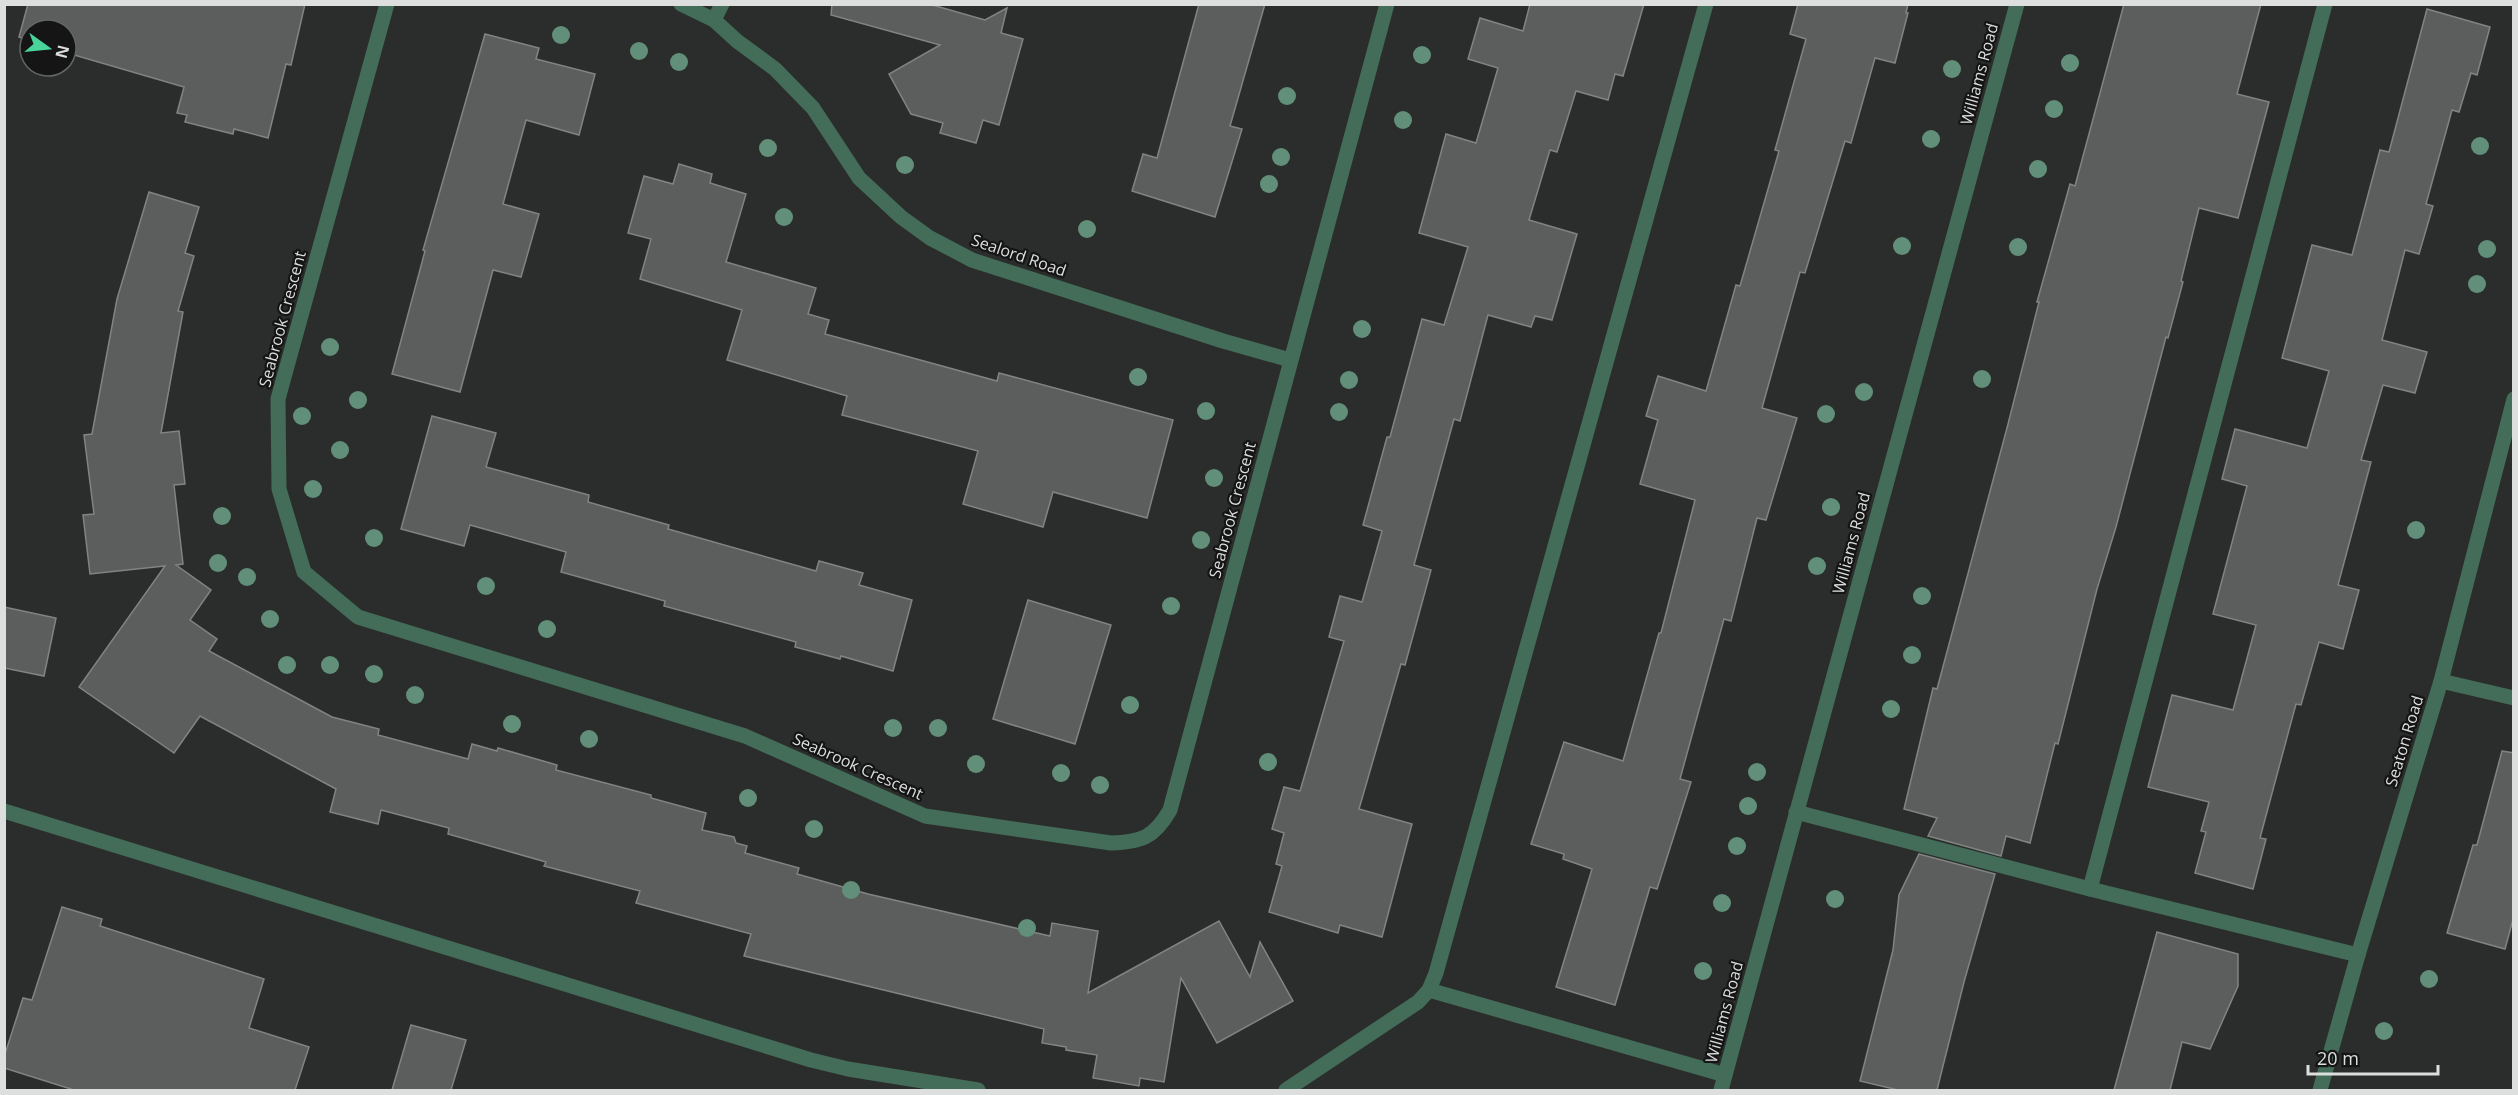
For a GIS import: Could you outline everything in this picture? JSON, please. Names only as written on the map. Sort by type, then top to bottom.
[{"type":"street","name":"Seabrook Crescent","points":[[387,4],[278,399],[279,489],[304,572],[358,617],[745,736],[925,816],[1111,843],[1134,843],[1150,835],[1161,826],[1170,810],[1387,4]]},
{"type":"street","name":"Sealord Road","points":[[681,4],[714,20],[737,41],[775,69],[813,108],[859,178],[901,217],[930,238],[972,260],[1223,341],[1290,360]]},
{"type":"street","points":[[714,20],[722,4]]},
{"type":"street","points":[[1286,1090],[1418,1002],[1429,990],[1436,973],[1706,4]]},
{"type":"street","name":"Williams Road","points":[[1721,1090],[2017,4]]},
{"type":"street","points":[[2090,889],[2325,4]]},
{"type":"street","name":"Seaton Road","points":[[2320,1090],[2358,954],[2441,681],[2514,399]]},
{"type":"street","points":[[2441,681],[2514,698]]},
{"type":"street","points":[[4,811],[811,1060],[848,1069],[978,1090]]},
{"type":"street","points":[[1796,812],[2090,889],[2358,954]]},
{"type":"street","points":[[1429,990],[1725,1075]]},
{"type":"building","points":[[28,4],[305,4],[291,65],[286,64],[268,138],[234,129],[233,134],[185,122],[187,115],[177,113],[184,87],[78,56],[78,18],[24,18]]},
{"type":"building","points":[[832,4],[929,4],[985,20],[1007,8],[1001,33],[1023,39],[999,125],[983,120],[976,143],[940,133],[943,123],[911,114],[889,74],[940,45],[831,15]]},
{"type":"building","points":[[1199,4],[1265,4],[1230,126],[1242,129],[1215,217],[1132,191],[1143,154],[1157,158]]},
{"type":"building","points":[[1530,4],[1644,4],[1623,76],[1615,74],[1608,100],[1576,91],[1557,152],[1550,150],[1529,220],[1577,234],[1552,320],[1535,316],[1531,327],[1488,315],[1460,421],[1454,419],[1414,565],[1431,570],[1405,665],[1401,664],[1359,809],[1412,824],[1382,937],[1340,925],[1338,933],[1269,912],[1282,866],[1276,864],[1284,833],[1272,829],[1284,787],[1300,791],[1344,641],[1329,637],[1340,596],[1362,602],[1382,531],[1363,525],[1422,319],[1444,325],[1468,247],[1419,233],[1446,134],[1476,143],[1498,68],[1468,59],[1480,18],[1523,31]]},
{"type":"building","points":[[1798,4],[1908,4],[1906,13],[1908,13],[1895,63],[1875,58],[1851,143],[1845,141],[1805,273],[1800,272],[1762,408],[1797,418],[1766,520],[1757,518],[1731,621],[1724,619],[1680,779],[1691,782],[1657,889],[1650,887],[1615,1005],[1556,987],[1592,869],[1563,859],[1564,854],[1531,844],[1564,742],[1623,761],[1659,633],[1661,633],[1695,500],[1640,484],[1658,420],[1646,416],[1658,376],[1706,391],[1736,285],[1740,286],[1779,151],[1775,150],[1806,39],[1790,34]]},
{"type":"building","points":[[2124,4],[2261,4],[2237,94],[2269,102],[2238,218],[2199,208],[2181,281],[2183,282],[2097,589],[2058,744],[2055,743],[2030,843],[2006,836],[2001,856],[1928,836],[1937,818],[1904,809],[1933,688],[1937,689],[2007,428],[2039,302],[2037,302],[2070,184],[2075,186]]},
{"type":"building","points":[[2427,9],[2490,27],[2477,75],[2471,73],[2459,112],[2452,110],[2426,204],[2433,206],[2419,254],[2405,250],[2382,340],[2427,352],[2415,393],[2383,385],[2361,460],[2371,462],[2338,585],[2359,590],[2343,649],[2319,642],[2301,705],[2296,704],[2260,838],[2266,839],[2253,889],[2195,873],[2206,832],[2201,831],[2209,802],[2148,787],[2172,695],[2233,710],[2256,625],[2213,614],[2247,486],[2222,479],[2235,429],[2307,448],[2329,371],[2282,358],[2312,245],[2352,255],[2380,150],[2389,152]]},
{"type":"building","points":[[485,34],[539,48],[536,59],[595,74],[579,135],[526,120],[503,204],[539,214],[521,277],[493,270],[460,392],[392,374],[425,251],[423,250]]},
{"type":"building","points":[[679,164],[712,174],[710,183],[746,194],[726,262],[816,288],[808,314],[829,320],[825,334],[997,381],[999,373],[1173,420],[1147,518],[1053,492],[1043,527],[963,504],[978,451],[842,415],[847,396],[727,360],[742,310],[640,279],[651,239],[628,233],[644,176],[673,184]]},
{"type":"building","points":[[149,192],[199,207],[185,253],[194,256],[178,311],[183,312],[161,433],[179,431],[185,484],[174,485],[183,564],[176,565],[211,590],[190,620],[217,639],[209,651],[332,717],[379,729],[378,735],[468,759],[472,744],[497,751],[498,748],[557,765],[556,770],[651,795],[651,798],[706,813],[702,830],[734,837],[736,843],[747,846],[745,853],[799,868],[797,874],[868,894],[1050,936],[1052,923],[1098,931],[1088,993],[1219,921],[1250,977],[1260,942],[1293,1001],[1217,1043],[1181,978],[1164,1082],[1140,1078],[1139,1086],[1093,1078],[1097,1055],[1042,1043],[1044,1029],[744,956],[751,934],[636,903],[640,891],[544,866],[546,862],[448,834],[449,828],[381,810],[378,824],[330,812],[336,789],[200,716],[174,753],[79,687],[165,566],[90,574],[83,515],[94,514],[84,435],[92,434],[117,299]]},
{"type":"building","points":[[432,416],[496,433],[486,467],[589,495],[588,502],[669,525],[668,529],[816,571],[819,561],[863,573],[859,585],[912,600],[893,671],[841,656],[840,659],[795,647],[796,642],[664,606],[665,601],[561,572],[566,552],[470,525],[464,546],[401,529]]},
{"type":"building","points":[[1028,600],[1111,625],[1075,744],[993,719]]},
{"type":"building","points":[[4,607],[56,618],[44,676],[4,668]]},
{"type":"building","points":[[2502,751],[2514,753],[2514,916],[2505,949],[2447,933],[2473,845],[2477,845]]},
{"type":"building","points":[[1919,854],[1995,874],[1964,982],[1937,1090],[1898,1090],[1860,1081],[1893,950],[1899,895]]},
{"type":"building","points":[[62,907],[102,919],[100,926],[264,979],[249,1028],[309,1047],[295,1090],[74,1090],[4,1068],[4,1057],[23,998],[32,1000]]},
{"type":"building","points":[[2157,932],[2238,954],[2238,986],[2210,1049],[2182,1042],[2170,1090],[2114,1090]]},
{"type":"building","points":[[411,1025],[466,1040],[451,1090],[392,1090]]}]
